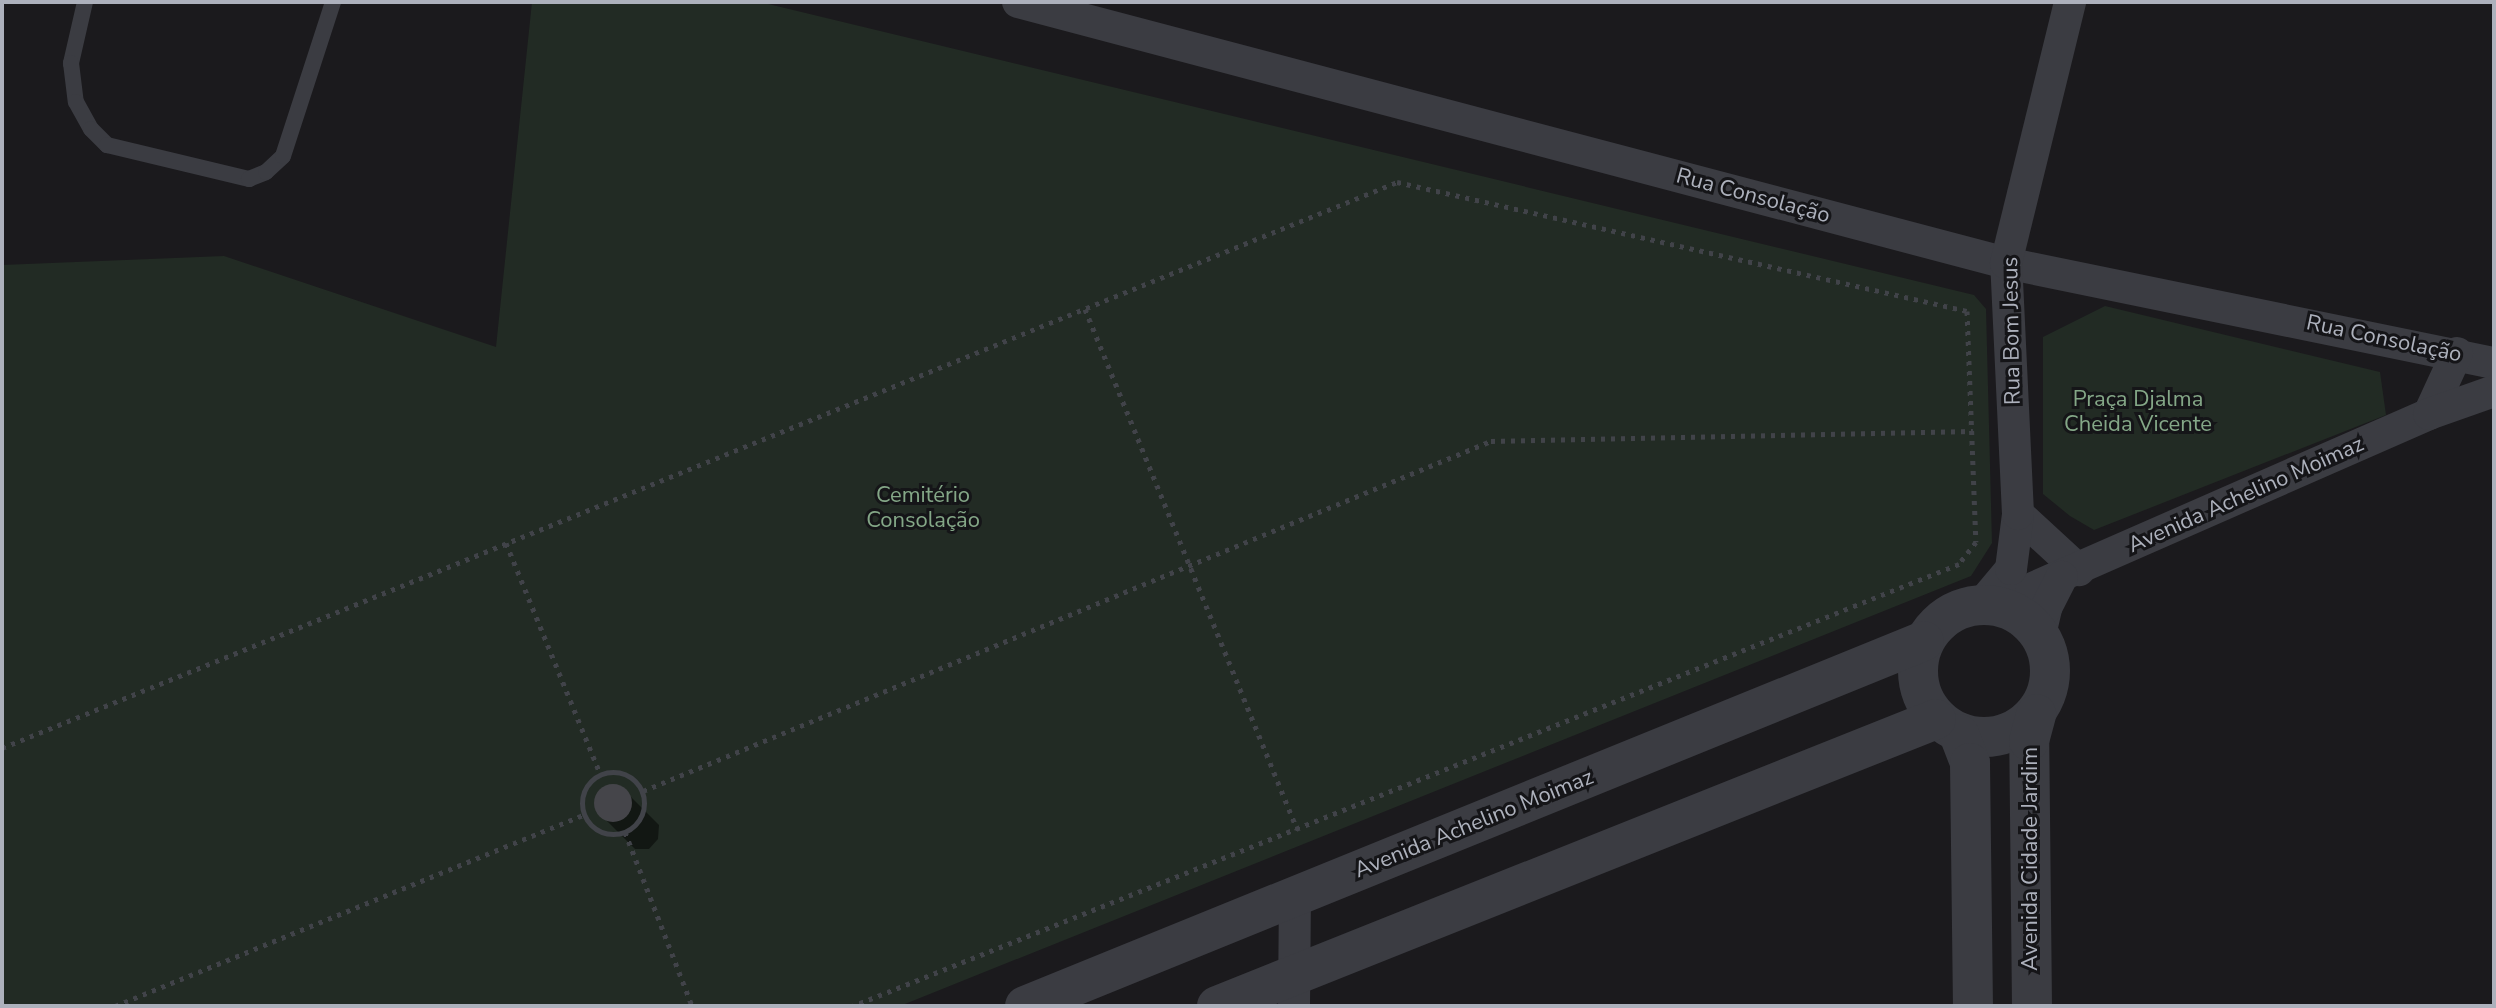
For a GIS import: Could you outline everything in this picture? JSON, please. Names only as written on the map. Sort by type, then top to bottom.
[{"type":"street","name":"Rua Consolação","points":[[1018,2],[1086,11],[2006,263],[2494,363]]},
{"type":"street","name":"Rua Bom Jesus","points":[[1987,606],[2011,569],[2018,514],[2006,263],[2070,2]]},
{"type":"street","points":[[2429,414],[2457,353]]},
{"type":"street","name":"Avenida Achelino Moimaz","points":[[1987,606],[2071,573],[2429,414],[2494,391]]},
{"type":"street","points":[[2018,514],[2071,573],[2046,608],[2040,635]]},
{"type":"street","points":[[1217,1006],[1294,990],[1948,726],[1987,738],[2014,731],[2036,714],[2049,689],[2050,661],[2040,635],[2020,615],[1987,606],[1966,607],[1941,619],[1924,641],[1916,668],[1921,696],[1948,726],[1970,763],[1973,1006]]},
{"type":"street","name":"Avenida Achelino Moimaz","points":[[1025,1006],[1924,641]]},
{"type":"street","name":"Avenida Cidade Jardim","points":[[2032,1006],[2029,741],[2036,714]]},
{"type":"street","points":[[1294,990],[1295,896]]},
{"type":"lane","points":[[85,2],[71,63],[76,102],[91,129],[107,145],[249,179],[266,172],[283,156],[333,2]]},
{"type":"path","points":[[2,748],[1397,182],[1967,311],[1976,542],[1959,564],[853,1006]]},
{"type":"path","points":[[1085,309],[1297,829]]},
{"type":"path","points":[[643,791],[1491,441],[2014,430]]},
{"type":"path","points":[[506,543],[600,773]]},
{"type":"path","points":[[600,773],[625,773],[643,791],[642,815],[625,832],[600,832],[583,815],[583,790],[600,773]]},
{"type":"path","points":[[115,1006],[583,815]]},
{"type":"path","points":[[625,832],[692,1006]]},
{"type":"green space","name":"Cemitério Consolação","points":[[532,2],[760,2],[1974,295],[1986,309],[1992,543],[1971,576],[900,1006],[2,1006],[2,265],[224,256],[496,347]]},
{"type":"green space","name":"Praça Djalma Cheida Vicente","points":[[2105,306],[2380,372],[2386,415],[2094,530],[2070,516],[2043,494],[2043,337]]},
{"type":"building","points":[[613,784],[627,789],[632,803],[627,817],[613,822],[599,817],[594,803],[599,789]]}]
